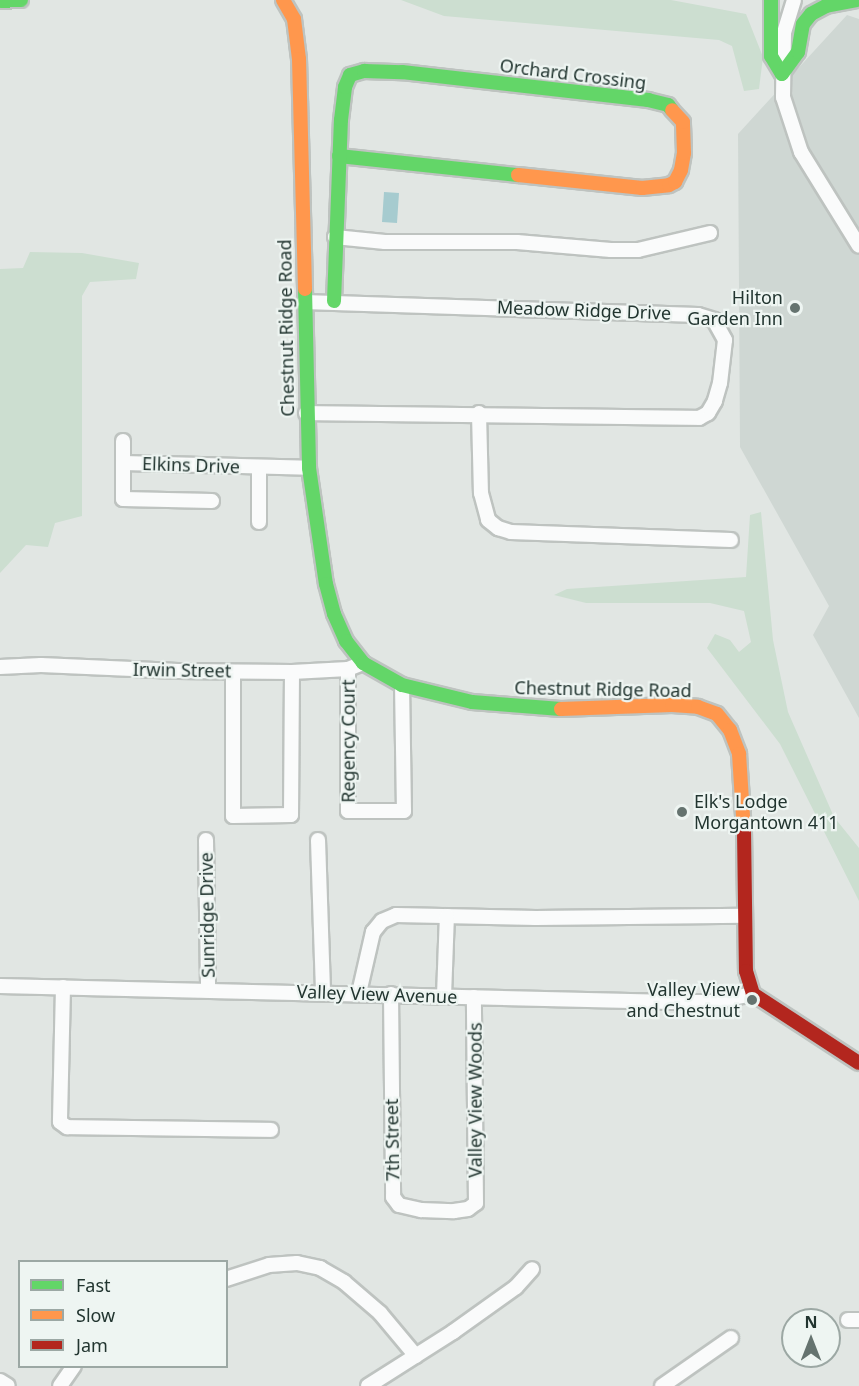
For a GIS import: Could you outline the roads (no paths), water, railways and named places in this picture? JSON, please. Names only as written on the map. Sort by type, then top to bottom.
[{"type":"street","points":[[0,1],[21,0]]},
{"type":"street","name":"Chestnut Ridge Road","points":[[283,0],[294,19],[299,59],[309,468],[326,584],[334,614],[346,641],[363,663],[402,684],[472,702],[555,709],[672,705],[698,707],[717,714],[730,730],[740,754],[743,788],[746,971],[753,993]]},
{"type":"street","points":[[771,0],[771,56],[782,74]]},
{"type":"street","points":[[794,0],[783,33],[783,97],[801,152],[859,246]]},
{"type":"street","points":[[782,74],[798,52],[803,24],[811,14],[826,6],[856,0]]},
{"type":"street","name":"Orchard Crossing","points":[[334,301],[339,156],[345,87],[350,75],[364,71],[402,72],[648,100],[668,105],[683,122],[684,153],[681,170],[675,182],[669,185],[642,188],[339,156]]},
{"type":"street","points":[[335,237],[385,242],[517,242],[638,250],[710,233]]},
{"type":"street","name":"Meadow Ridge Drive","points":[[304,302],[334,301],[698,315],[714,320],[725,340],[720,383],[715,401],[708,413],[699,417],[306,413]]},
{"type":"street","points":[[479,413],[481,493],[488,520],[498,528],[511,532],[731,540]]},
{"type":"street","name":"Elkins Drive","points":[[123,441],[123,499],[212,501]]},
{"type":"street","name":"Elkins Drive","points":[[123,463],[309,468]]},
{"type":"street","name":"Elkins Drive","points":[[259,522],[260,467]]},
{"type":"street","name":"Irwin Street","points":[[0,667],[41,665],[292,672],[348,669],[363,663]]},
{"type":"street","name":"Regency Court","points":[[348,669],[348,811],[404,811],[402,684]]},
{"type":"street","points":[[233,672],[232,816],[291,815],[292,672]]},
{"type":"street","name":"Sunridge Drive","points":[[206,840],[208,990]]},
{"type":"street","points":[[318,840],[323,992]]},
{"type":"street","points":[[359,993],[373,932],[382,921],[396,915],[536,918],[744,916]]},
{"type":"street","points":[[444,996],[447,916]]},
{"type":"street","name":"Valley View Avenue","points":[[0,986],[712,1002],[753,993]]},
{"type":"street","points":[[63,987],[60,1122],[67,1127],[271,1130]]},
{"type":"street","points":[[753,993],[859,1063]]},
{"type":"street","name":"7th Street","points":[[390,994],[393,1197],[399,1205],[409,1209],[454,1211],[468,1209],[476,1203]]},
{"type":"street","name":"Valley View Woods","points":[[474,997],[476,1203]]},
{"type":"street","points":[[228,1278],[269,1265],[297,1263],[320,1268],[344,1282],[380,1313],[416,1356]]},
{"type":"street","points":[[368,1386],[516,1287],[532,1269]]},
{"type":"street","points":[[662,1386],[731,1338]]},
{"type":"street","points":[[60,1386],[73,1368]]},
{"type":"street","points":[[0,1381],[8,1386]]},
{"type":"water","points":[[384,192],[399,193],[397,223],[382,222]]},
{"type":"place","name":"Hilton Garden Inn","points":[[795,308]]},
{"type":"place","name":"Elk's Lodge Morgantown 411","points":[[682,812]]},
{"type":"place","name":"Valley View and Chestnut","points":[[752,1000]]}]
